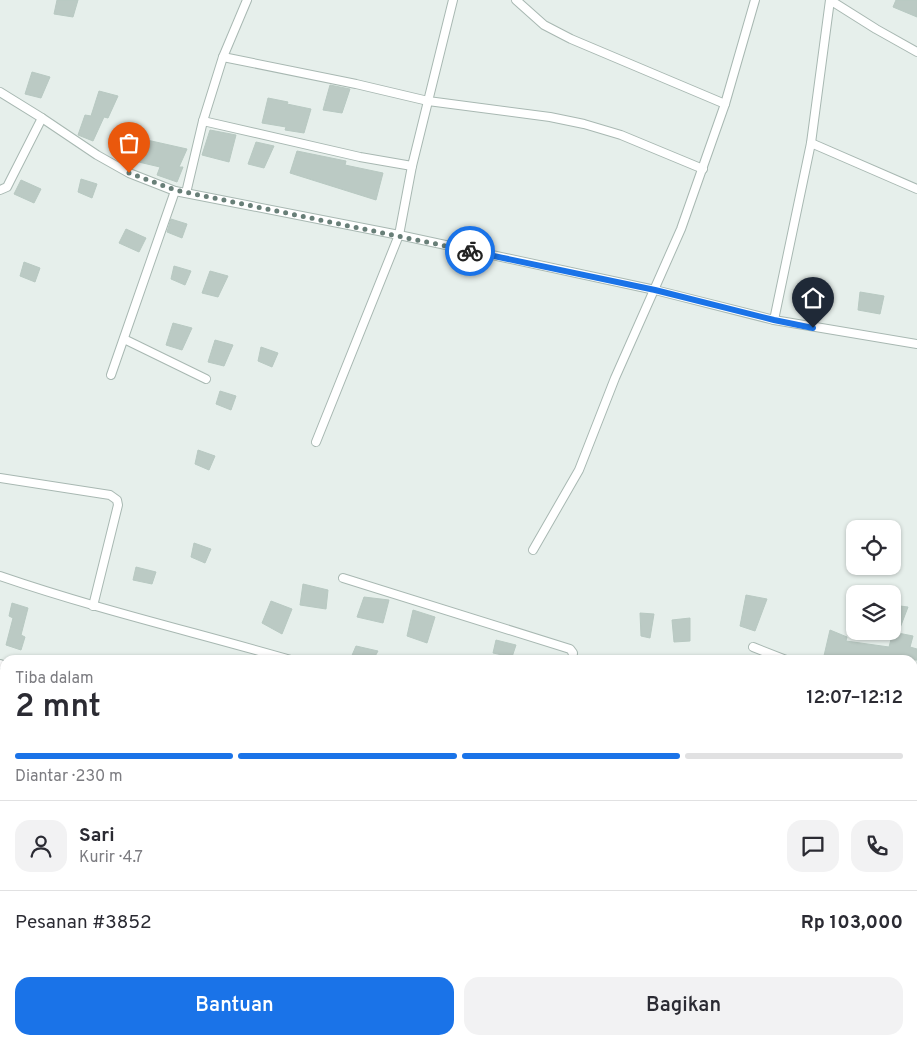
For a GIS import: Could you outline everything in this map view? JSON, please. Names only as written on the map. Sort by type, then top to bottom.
[{"type":"street","points":[[186,193],[203,121],[223,57],[247,0]]},
{"type":"street","points":[[316,442],[398,235],[412,166],[453,0]]},
{"type":"street","points":[[516,0],[544,25],[726,104]]},
{"type":"street","points":[[533,550],[579,470],[615,378],[681,229],[726,104],[755,0]]},
{"type":"street","points":[[774,320],[811,143],[830,0],[917,52]]},
{"type":"street","points":[[223,57],[347,82],[428,101],[550,117],[584,124],[621,135],[703,169]]},
{"type":"street","points":[[0,92],[121,169],[175,190],[655,290],[774,320],[917,344]]},
{"type":"street","points":[[0,190],[6,187],[10,181],[42,118]]},
{"type":"street","points":[[203,121],[360,157],[412,166]]},
{"type":"street","points":[[811,143],[917,189]]},
{"type":"street","points":[[111,375],[175,190]]},
{"type":"street","points":[[124,339],[206,379]]},
{"type":"street","points":[[0,478],[110,495],[116,500],[118,506],[93,606]]},
{"type":"street","points":[[0,576],[93,606],[274,655]]},
{"type":"street","points":[[343,578],[570,649],[573,655]]},
{"type":"street","points":[[753,647],[773,655]]},
{"type":"building","points":[[57,0],[78,0],[73,17],[54,14]]},
{"type":"building","points":[[896,0],[917,0],[917,17],[893,7]]},
{"type":"building","points":[[32,72],[50,77],[41,98],[25,94]]},
{"type":"building","points":[[330,85],[350,89],[342,113],[323,110]]},
{"type":"building","points":[[99,91],[118,96],[108,118],[104,117],[93,141],[78,135],[85,115],[91,116]]},
{"type":"building","points":[[268,98],[311,109],[304,133],[285,130],[286,127],[262,123]]},
{"type":"building","points":[[210,130],[236,135],[229,162],[202,155]]},
{"type":"building","points":[[138,138],[187,149],[179,167],[183,167],[177,182],[157,175],[160,167],[130,160]]},
{"type":"building","points":[[256,142],[274,146],[264,168],[248,164]]},
{"type":"building","points":[[297,151],[346,161],[345,165],[383,173],[376,200],[290,173]]},
{"type":"building","points":[[81,179],[97,184],[92,198],[78,192]]},
{"type":"building","points":[[21,180],[41,189],[34,203],[14,194]]},
{"type":"building","points":[[171,219],[187,224],[182,238],[167,232]]},
{"type":"building","points":[[126,229],[146,238],[139,252],[119,243]]},
{"type":"building","points":[[24,262],[40,268],[35,282],[20,276]]},
{"type":"building","points":[[174,266],[191,271],[185,285],[171,279]]},
{"type":"building","points":[[210,271],[228,276],[218,297],[202,293]]},
{"type":"building","points":[[860,292],[884,296],[880,314],[858,310]]},
{"type":"building","points":[[173,323],[192,328],[182,350],[166,345]]},
{"type":"building","points":[[215,340],[233,345],[224,366],[208,362]]},
{"type":"building","points":[[261,347],[278,353],[272,367],[258,361]]},
{"type":"building","points":[[220,391],[236,396],[231,410],[216,404]]},
{"type":"building","points":[[198,450],[215,456],[209,470],[195,464]]},
{"type":"building","points":[[194,543],[211,549],[205,563],[191,557]]},
{"type":"building","points":[[136,567],[156,572],[152,584],[133,580]]},
{"type":"building","points":[[303,584],[328,590],[326,609],[300,605]]},
{"type":"building","points":[[746,595],[767,599],[755,631],[740,626]]},
{"type":"building","points":[[364,597],[389,600],[383,623],[357,617]]},
{"type":"building","points":[[271,601],[292,609],[282,634],[262,623]]},
{"type":"building","points":[[12,603],[28,608],[21,635],[25,637],[21,650],[6,645],[13,618],[9,616]]},
{"type":"building","points":[[901,606],[908,607],[901,625]]},
{"type":"building","points":[[413,610],[435,617],[427,643],[407,636]]},
{"type":"building","points":[[640,613],[654,614],[650,638],[641,636]]},
{"type":"building","points":[[690,618],[690,641],[674,642],[672,620]]},
{"type":"building","points":[[830,630],[846,637],[846,641],[889,647],[891,640],[901,640],[901,634],[913,636],[910,647],[917,649],[917,655],[824,655]]},
{"type":"building","points":[[496,640],[516,645],[513,655],[493,653]]},
{"type":"building","points":[[356,646],[378,651],[376,655],[352,655]]},
{"type":"way so far","points":[[129,173],[175,190],[470,251]]},
{"type":"route","points":[[470,251],[655,290],[813,328]]}]
